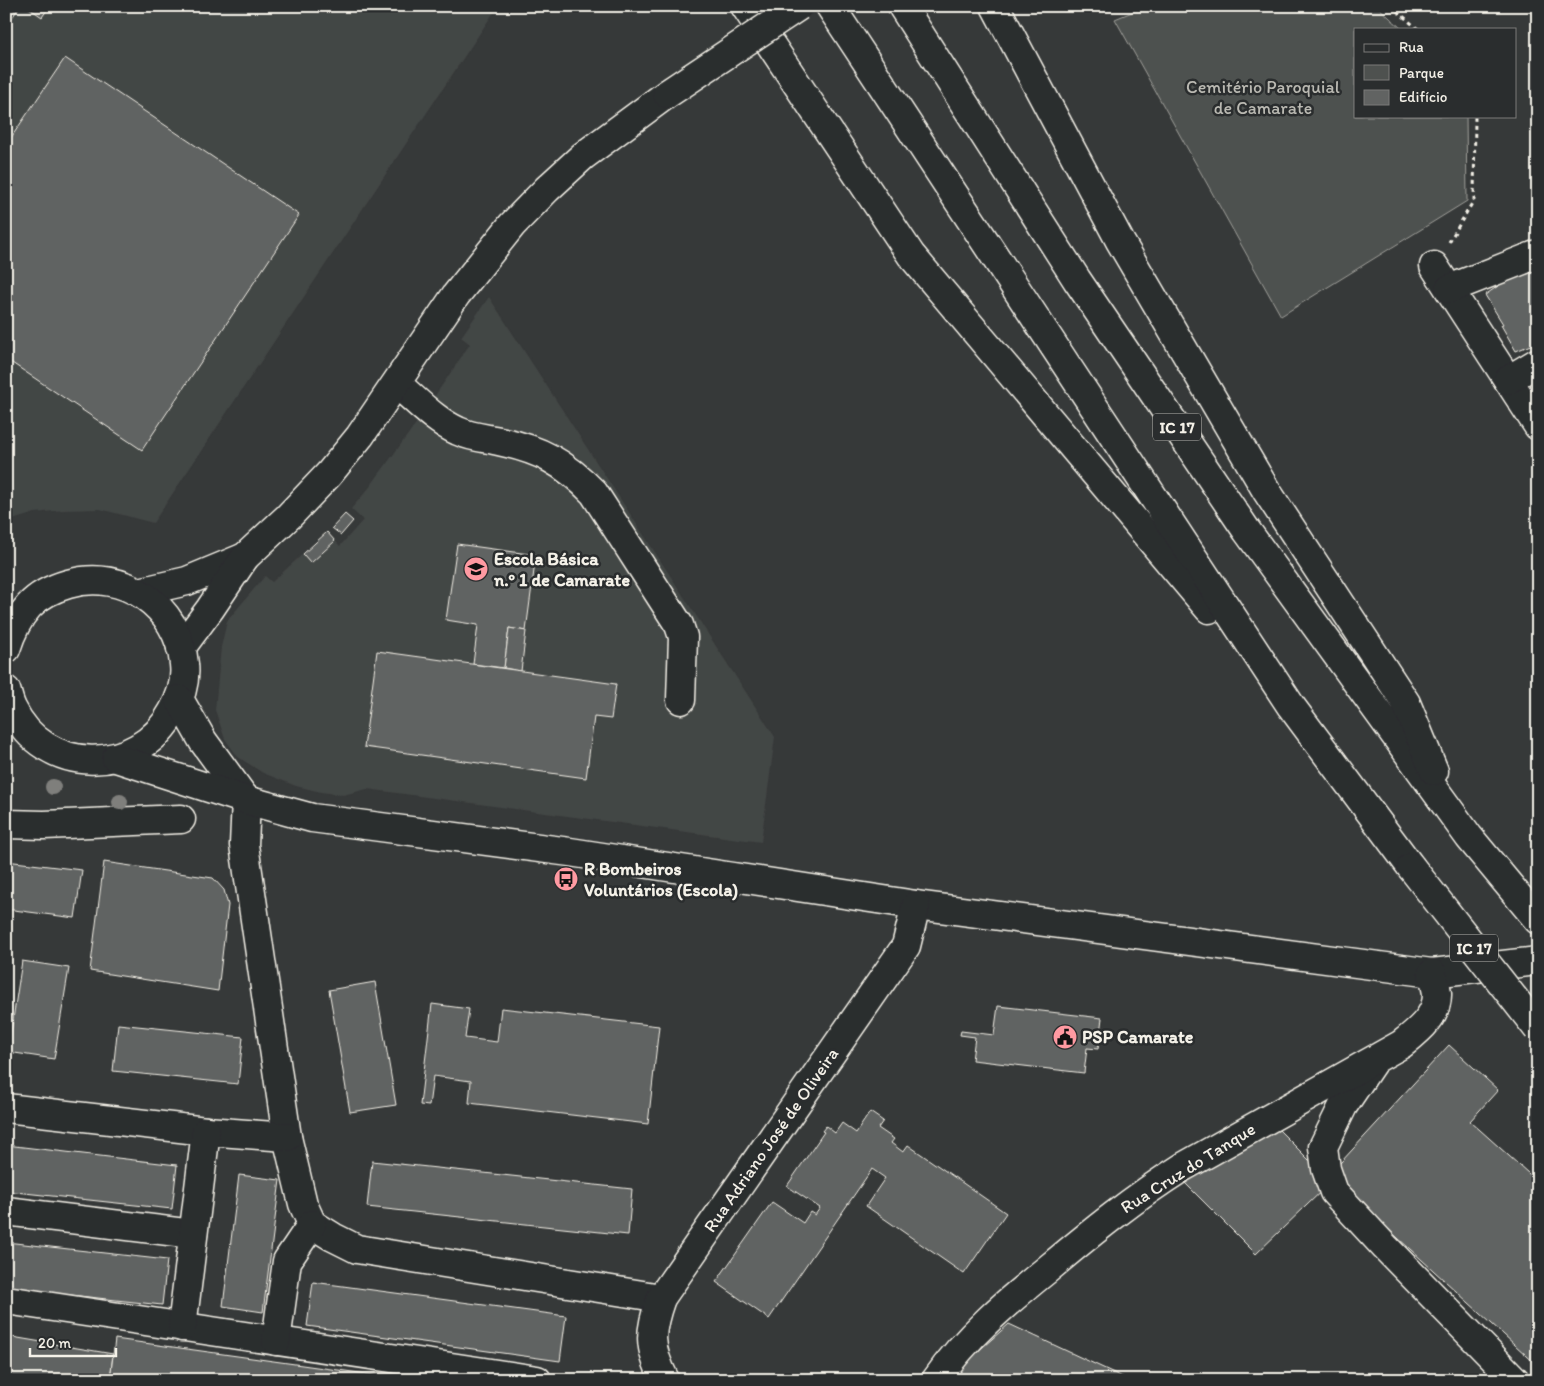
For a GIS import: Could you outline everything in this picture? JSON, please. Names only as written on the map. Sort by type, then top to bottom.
[{"type":"main road","points":[[745,6],[911,255],[1291,706]]},
{"type":"main road","points":[[181,648],[245,557],[288,517],[329,474],[360,436],[456,295],[512,226],[547,189],[583,156],[667,94],[799,6]]},
{"type":"main road","name":"IC 17","points":[[830,6],[1291,706],[1411,867],[1538,1028]]},
{"type":"main road","name":"IC 17","points":[[902,6],[1077,280],[1247,531],[1469,837],[1538,920]]},
{"type":"main road","points":[[995,6],[1120,240],[1266,490],[1406,703],[1451,812]]},
{"type":"main road","points":[[1449,289],[1538,254]]},
{"type":"main road","points":[[1434,266],[1538,426]]},
{"type":"main road","points":[[1508,380],[1538,362]]},
{"type":"main road","points":[[397,384],[458,431],[478,438],[520,446],[541,453],[562,464],[579,477],[594,493],[679,625],[683,637],[681,700]]},
{"type":"main road","points":[[139,592],[187,581],[245,557]]},
{"type":"main road","points":[[6,649],[12,629],[30,606],[54,588],[82,580],[112,581],[139,592],[158,607],[173,626],[181,648],[184,665],[183,683],[179,699],[165,725],[143,746],[116,758],[91,760],[67,756],[44,746],[16,728],[6,690]]},
{"type":"main road","points":[[179,699],[203,741],[246,800],[244,845],[287,1137],[303,1204],[312,1224],[357,1248],[661,1298]]},
{"type":"main road","points":[[116,758],[246,800],[312,818],[570,852],[916,905],[1432,973],[1533,962]]},
{"type":"main road","points":[[6,824],[44,825],[181,819]]},
{"type":"main road","name":"Rua Adriano José de Oliveira","points":[[665,1380],[653,1352],[653,1323],[661,1298],[906,946],[916,905]]},
{"type":"main road","name":"Rua Cruz do Tanque","points":[[936,1380],[949,1360],[985,1323],[1114,1214],[1151,1187],[1183,1167],[1402,1044],[1420,1029],[1433,1012],[1437,994],[1432,973]]},
{"type":"main road","points":[[1374,1059],[1343,1106],[1323,1147],[1326,1169],[1334,1192],[1515,1380]]},
{"type":"main road","points":[[6,1108],[206,1131],[287,1137]]},
{"type":"main road","points":[[182,1327],[206,1131]]},
{"type":"main road","points":[[6,1210],[193,1234]]},
{"type":"main road","points":[[276,1341],[287,1261],[312,1224]]},
{"type":"main road","points":[[6,1300],[537,1380]]},
{"type":"path","points":[[1391,6],[1417,28]]},
{"type":"path","points":[[1434,266],[1474,200],[1475,118]]},
{"type":"shaded area","points":[[6,6],[498,6],[153,523],[100,509],[35,513],[6,522]]},
{"type":"shaded area","name":"Escola Básica n.º 1 de Camarate","points":[[489,297],[775,737],[761,842],[367,789],[343,795],[321,792],[296,786],[263,773],[238,757],[225,739],[215,710],[221,647],[227,621],[265,576],[272,582],[327,532],[340,546],[363,520],[351,509],[369,488],[420,418],[470,344],[461,337]]},
{"type":"green space","name":"Cemitério Paroquial de Camarate","points":[[1136,6],[1377,6],[1401,28],[1354,28],[1354,118],[1466,118],[1467,201],[1281,316],[1115,19],[1132,12]]},
{"type":"building","points":[[6,6],[20,6],[9,22],[6,20]]},
{"type":"building","points":[[26,6],[50,6],[42,17]]},
{"type":"building","points":[[65,58],[299,215],[142,450],[6,359],[6,145]]},
{"type":"building","points":[[1538,266],[1538,342],[1516,351],[1501,325],[1503,324],[1485,295],[1501,284],[1500,282]]},
{"type":"building","points":[[345,514],[353,521],[341,535],[332,528]]},
{"type":"building","points":[[327,532],[335,541],[311,563],[303,554]]},
{"type":"building","points":[[457,544],[536,555],[526,631],[509,628],[504,668],[473,664],[478,625],[446,620]]},
{"type":"building","points":[[509,628],[526,631],[521,671],[504,668]]},
{"type":"building","points":[[377,651],[616,684],[611,719],[594,717],[586,778],[364,747]]},
{"type":"building","points":[[6,861],[82,870],[75,918],[6,909]]},
{"type":"building","points":[[104,862],[213,878],[224,890],[228,905],[218,991],[90,971]]},
{"type":"building","points":[[22,961],[69,968],[54,1059],[8,1052]]},
{"type":"building","points":[[375,982],[396,1105],[350,1112],[329,990]]},
{"type":"building","points":[[432,1004],[469,1009],[465,1038],[497,1042],[501,1008],[659,1026],[648,1124],[469,1103],[471,1081],[433,1076],[429,1106],[420,1105]]},
{"type":"building","points":[[998,1006],[1102,1018],[1098,1049],[1087,1048],[1084,1073],[972,1060],[975,1037],[960,1035],[961,1031],[994,1035]]},
{"type":"building","points":[[118,1024],[243,1037],[238,1084],[113,1071]]},
{"type":"building","points":[[1449,1045],[1498,1090],[1470,1121],[1538,1182],[1538,1366],[1329,1175]]},
{"type":"building","points":[[870,1112],[883,1121],[878,1128],[894,1139],[891,1143],[903,1152],[908,1145],[1006,1213],[964,1274],[866,1206],[885,1178],[872,1169],[769,1319],[716,1282],[772,1202],[803,1223],[810,1212],[815,1215],[820,1208],[787,1186],[824,1132],[822,1131],[826,1126],[835,1133],[842,1123],[856,1133]]},
{"type":"building","points":[[1276,1127],[1331,1182],[1256,1254],[1185,1183]]},
{"type":"building","points":[[6,1145],[177,1165],[172,1209],[6,1191]]},
{"type":"building","points":[[372,1161],[632,1189],[628,1235],[367,1207]]},
{"type":"building","points":[[239,1175],[280,1180],[263,1312],[223,1306]]},
{"type":"building","points":[[6,1242],[167,1260],[162,1305],[6,1288]]},
{"type":"building","points":[[313,1282],[566,1316],[560,1361],[307,1326]]},
{"type":"building","points":[[1009,1324],[1129,1380],[952,1380],[959,1368]]},
{"type":"building","points":[[6,1336],[113,1354],[110,1380],[6,1379]]},
{"type":"building","points":[[115,1339],[410,1380],[110,1380]]},
{"type":"place","name":"Escola Básica n.º 1 de Camarate","points":[[476,569]]},
{"type":"place","name":"R Bombeiros Voluntários (Escola)","points":[[566,879]]},
{"type":"place","name":"PSP Camarate","points":[[1065,1037]]}]
